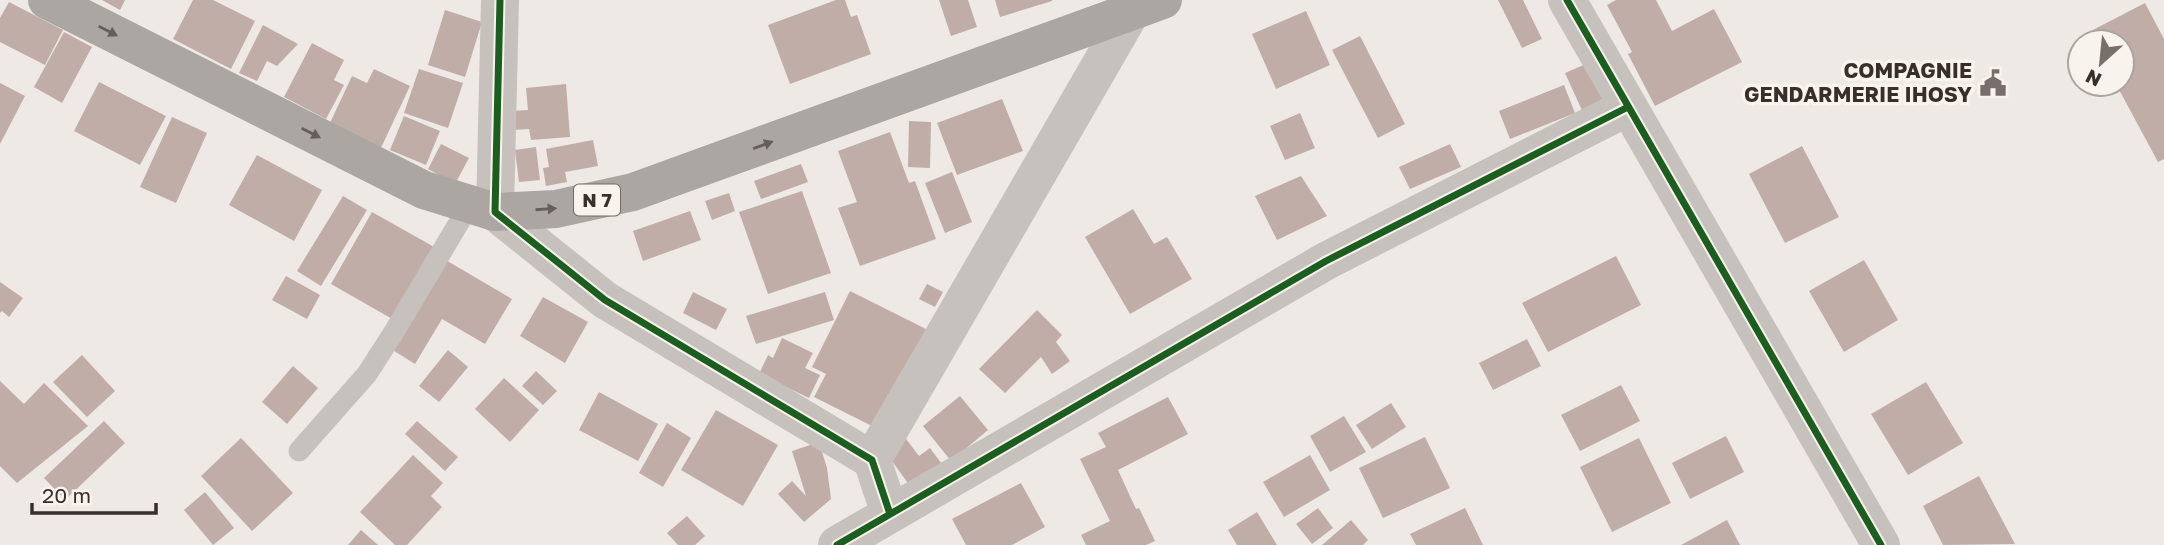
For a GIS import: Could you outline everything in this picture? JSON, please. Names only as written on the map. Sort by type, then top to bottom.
[{"type":"main road","name":"N 7","points":[[47,0],[424,190],[482,208],[556,209],[633,192],[1144,4]]},
{"type":"street","points":[[500,0],[482,208],[605,300],[872,460],[890,514]]},
{"type":"street","points":[[1567,0],[1881,545]]},
{"type":"street","points":[[872,460],[1144,4]]},
{"type":"street","points":[[837,545],[1326,261],[1629,107]]},
{"type":"lane","points":[[299,451],[367,374],[482,208]]},
{"type":"building","points":[[102,0],[125,0],[120,10]]},
{"type":"building","points":[[193,0],[213,0],[255,21],[231,69],[173,39]]},
{"type":"building","points":[[836,0],[845,0],[851,17],[857,15],[871,54],[790,84],[768,25]]},
{"type":"building","points":[[939,0],[968,0],[977,27],[951,36]]},
{"type":"building","points":[[995,0],[1052,0],[1052,1],[1000,17]]},
{"type":"building","points":[[1498,0],[1523,0],[1542,39],[1522,48]]},
{"type":"building","points":[[1616,0],[1656,0],[1672,31],[1714,9],[1742,62],[1655,106],[1628,54],[1632,52],[1607,5]]},
{"type":"building","points":[[9,2],[63,30],[45,65],[0,42],[0,18]]},
{"type":"building","points":[[2145,3],[2164,39],[2164,159],[2158,162],[2124,98],[2136,98],[2136,28],[2097,28]]},
{"type":"building","points":[[445,10],[482,22],[465,77],[428,65]]},
{"type":"building","points":[[1306,11],[1330,65],[1276,89],[1252,34]]},
{"type":"building","points":[[263,25],[298,44],[277,66],[267,61],[257,81],[239,73]]},
{"type":"building","points":[[64,32],[92,47],[62,103],[34,87]]},
{"type":"building","points":[[1360,36],[1405,124],[1378,138],[1332,50]]},
{"type":"building","points":[[312,43],[344,60],[334,80],[344,85],[326,119],[284,97]]},
{"type":"building","points":[[1588,63],[1608,107],[1585,117],[1565,73]]},
{"type":"building","points":[[374,69],[410,86],[380,150],[329,125],[352,76],[367,83]]},
{"type":"building","points":[[419,69],[463,83],[448,128],[404,113]]},
{"type":"building","points":[[99,82],[166,116],[140,165],[74,131]]},
{"type":"building","points":[[0,83],[25,96],[0,144]]},
{"type":"building","points":[[566,84],[570,137],[531,140],[529,129],[513,130],[511,111],[528,110],[526,88]]},
{"type":"building","points":[[1564,85],[1575,113],[1510,139],[1499,111]]},
{"type":"building","points":[[1002,99],[1023,151],[957,175],[937,123]]},
{"type":"building","points":[[1300,113],[1315,148],[1285,160],[1270,126]]},
{"type":"building","points":[[404,116],[440,131],[426,165],[390,150]]},
{"type":"building","points":[[172,117],[207,133],[176,203],[140,187]]},
{"type":"building","points":[[909,121],[931,122],[930,168],[908,167]]},
{"type":"building","points":[[890,132],[909,183],[915,181],[936,239],[860,266],[838,208],[857,202],[838,151]]},
{"type":"building","points":[[593,140],[598,166],[565,172],[567,182],[546,186],[543,168],[549,167],[546,149]]},
{"type":"building","points":[[441,144],[469,158],[455,184],[428,169]]},
{"type":"building","points":[[1450,144],[1461,167],[1410,189],[1399,167]]},
{"type":"building","points":[[1802,146],[1839,217],[1785,243],[1749,174]]},
{"type":"building","points":[[536,147],[540,180],[519,182],[515,150]]},
{"type":"building","points":[[257,155],[322,190],[294,241],[229,205]]},
{"type":"building","points":[[801,164],[808,182],[761,199],[754,181]]},
{"type":"building","points":[[952,172],[972,222],[945,233],[925,183]]},
{"type":"building","points":[[1301,176],[1327,216],[1277,240],[1255,196]]},
{"type":"building","points":[[802,191],[831,273],[768,294],[739,212]]},
{"type":"building","points":[[729,193],[735,211],[712,220],[705,201]]},
{"type":"building","points":[[343,196],[367,210],[321,286],[297,271]]},
{"type":"building","points":[[1133,209],[1154,244],[1167,237],[1192,279],[1130,314],[1085,237]]},
{"type":"building","points":[[690,211],[701,240],[643,261],[633,231]]},
{"type":"building","points":[[372,212],[436,248],[394,320],[331,284]]},
{"type":"building","points":[[1616,256],[1641,305],[1548,352],[1522,303]]},
{"type":"building","points":[[444,259],[512,299],[485,344],[442,319],[415,364],[391,349]]},
{"type":"building","points":[[1864,260],[1898,320],[1844,352],[1809,291]]},
{"type":"building","points":[[286,276],[320,295],[307,319],[272,300]]},
{"type":"building","points":[[0,282],[23,298],[9,317],[2,311],[0,313]]},
{"type":"building","points":[[927,284],[943,292],[935,307],[919,299]]},
{"type":"building","points":[[850,291],[928,330],[878,429],[814,397],[826,374],[812,367]]},
{"type":"building","points":[[693,292],[727,309],[716,330],[683,313]]},
{"type":"building","points":[[825,292],[834,320],[756,344],[746,316]]},
{"type":"building","points":[[543,297],[588,322],[565,363],[520,336]]},
{"type":"building","points":[[1037,310],[1062,335],[1056,342],[1070,361],[1052,374],[1041,357],[1005,393],[979,369]]},
{"type":"building","points":[[782,338],[813,353],[805,368],[820,375],[809,398],[759,374],[768,355],[773,358]]},
{"type":"building","points":[[1527,339],[1541,366],[1493,390],[1479,363]]},
{"type":"building","points":[[448,350],[468,367],[439,402],[419,386]]},
{"type":"building","points":[[82,355],[115,391],[87,417],[53,382]]},
{"type":"building","points":[[293,366],[318,388],[287,424],[262,402]]},
{"type":"building","points":[[536,371],[557,391],[543,405],[522,386]]},
{"type":"building","points":[[504,378],[539,410],[510,442],[475,409]]},
{"type":"building","points":[[0,381],[24,404],[44,383],[88,426],[17,483],[0,466]]},
{"type":"building","points":[[1926,382],[1963,443],[1908,475],[1871,414]]},
{"type":"building","points":[[1621,385],[1640,421],[1580,451],[1561,415]]},
{"type":"building","points":[[599,392],[658,424],[638,461],[579,430]]},
{"type":"building","points":[[960,396],[988,430],[951,461],[923,426]]},
{"type":"building","points":[[1168,397],[1188,434],[1118,470],[1155,541],[1146,545],[1086,545],[1081,535],[1110,521],[1080,459],[1106,447],[1098,433]]},
{"type":"building","points":[[1391,403],[1406,427],[1372,449],[1356,425]]},
{"type":"building","points":[[716,410],[778,445],[743,506],[681,470]]},
{"type":"building","points":[[1344,416],[1366,452],[1330,472],[1310,436]]},
{"type":"building","points":[[104,421],[125,443],[65,500],[44,478]]},
{"type":"building","points":[[417,421],[458,457],[445,471],[405,434]]},
{"type":"building","points":[[667,423],[691,438],[663,487],[639,473]]},
{"type":"building","points":[[1726,436],[1744,472],[1690,499],[1672,463]]},
{"type":"building","points":[[1425,437],[1450,488],[1383,518],[1359,468]]},
{"type":"building","points":[[241,438],[293,493],[252,531],[201,476]]},
{"type":"building","points":[[1639,438],[1671,503],[1612,532],[1580,467]]},
{"type":"building","points":[[906,439],[919,456],[930,448],[944,467],[913,490],[886,453]]},
{"type":"building","points":[[819,442],[827,468],[831,499],[804,522],[778,494],[792,481],[806,496],[792,451]]},
{"type":"building","points":[[413,455],[443,483],[431,496],[442,507],[407,545],[395,545],[360,512]]},
{"type":"building","points":[[1310,455],[1330,490],[1284,517],[1263,482]]},
{"type":"building","points":[[1979,476],[2015,544],[1943,545],[1923,506]]},
{"type":"building","points":[[1021,483],[1045,527],[1012,545],[966,545],[952,519]]},
{"type":"building","points":[[205,492],[234,528],[213,545],[184,510]]},
{"type":"building","points":[[1318,508],[1333,528],[1312,544],[1296,524]]},
{"type":"building","points":[[1465,508],[1483,545],[1416,545],[1410,534]]},
{"type":"building","points":[[1257,512],[1277,545],[1237,545],[1228,530]]},
{"type":"building","points":[[687,516],[705,536],[695,545],[678,545],[667,533]]},
{"type":"building","points":[[1351,520],[1368,540],[1363,545],[1322,545]]},
{"type":"building","points":[[1727,520],[1740,545],[1681,545]]},
{"type":"building","points":[[361,530],[378,545],[348,545]]},
{"type":"cycle path","points":[[500,0],[495,212],[605,300],[872,460],[890,514]]},
{"type":"cycle path","points":[[1567,0],[1881,545]]},
{"type":"cycle path","points":[[837,545],[1326,261],[1628,107]]},
{"type":"place","name":"COMPAGNIE GENDARMERIE IHOSY","points":[[1993,83]]}]
